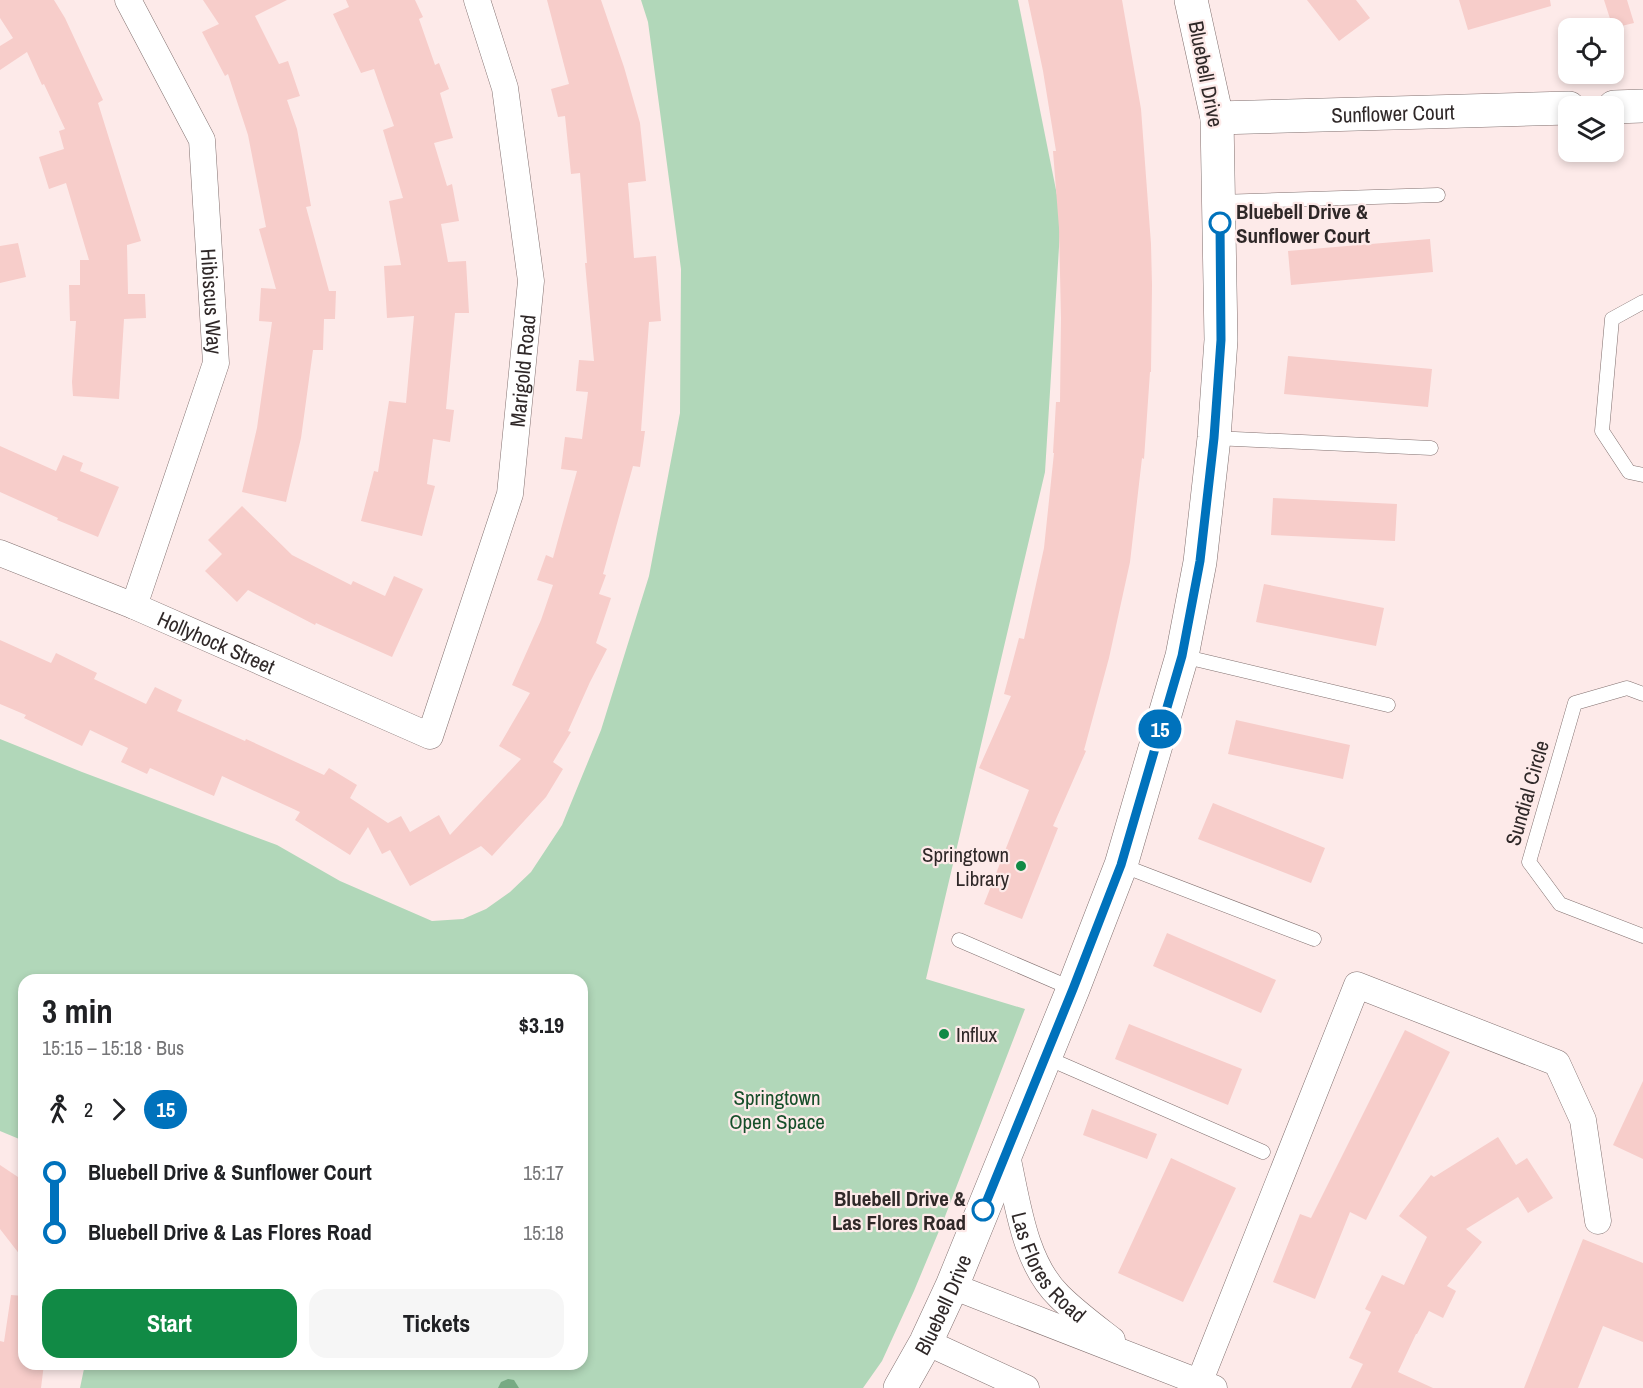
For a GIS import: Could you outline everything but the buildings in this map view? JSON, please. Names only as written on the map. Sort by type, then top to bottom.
[{"type":"street","name":"Hibiscus Way","points":[[128,0],[202,140],[216,363],[134,606]]},
{"type":"street","name":"Marigold Road","points":[[430,736],[510,494],[531,281],[505,88],[477,0]]},
{"type":"street","name":"Bluebell Drive","points":[[900,1388],[926,1342],[952,1286],[1121,865],[1182,656],[1200,561],[1214,438],[1221,340],[1217,118],[1191,0]]},
{"type":"street","points":[[1624,107],[1643,106]]},
{"type":"street","name":"Sunflower Court","points":[[1217,118],[1558,108]]},
{"type":"street","name":"Hollyhock Street","points":[[0,553],[134,606],[430,736]]},
{"type":"street","points":[[1204,1386],[1357,985],[1557,1063],[1583,1120],[1598,1221]]},
{"type":"street","name":"Las Flores Road","points":[[1006,1151],[1030,1250],[1041,1272],[1058,1295],[1134,1357]]},
{"type":"street","name":"Las Flores Road","points":[[952,1286],[1204,1386]]},
{"type":"street","points":[[926,1342],[1026,1388]]},
{"type":"lane","points":[[1219,202],[1438,195]]},
{"type":"lane","points":[[1643,302],[1612,319],[1602,431],[1629,472],[1643,476]]},
{"type":"lane","points":[[1214,438],[1431,448]]},
{"type":"lane","points":[[1182,656],[1388,705]]},
{"type":"lane","name":"Sundial Circle","points":[[1643,694],[1627,688],[1575,703],[1529,862],[1560,904],[1643,936]]},
{"type":"lane","points":[[1121,865],[1314,939]]},
{"type":"lane","points":[[959,940],[1073,989]]},
{"type":"lane","points":[[1045,1057],[1263,1152]]},
{"type":"green space","name":"Springtown Open Space","points":[[641,0],[1018,0],[1061,215],[1045,472],[926,979],[1025,1009],[944,1219],[882,1361],[863,1388],[80,1388],[84,1370],[588,1370],[588,974],[18,974],[18,1138],[0,1131],[0,739],[277,845],[340,881],[432,921],[463,919],[486,909],[510,892],[531,872],[562,825],[601,730],[649,576],[680,413],[681,269],[648,22]]},
{"type":"shaded area","points":[[508,1379],[514,1380],[519,1388],[498,1388],[501,1382]]},
{"type":"bus line","name":"15","points":[[983,1210],[1121,865],[1182,656],[1200,561],[1214,438],[1221,340],[1220,223]]},
{"type":"place","name":"Bluebell Drive & Sunflower Court","points":[[1220,223]]},
{"type":"place","name":"Springtown Library","points":[[1021,866]]},
{"type":"place","name":"Influx","points":[[944,1034]]},
{"type":"place","name":"Bluebell Drive & Las Flores Road","points":[[983,1210]]}]
